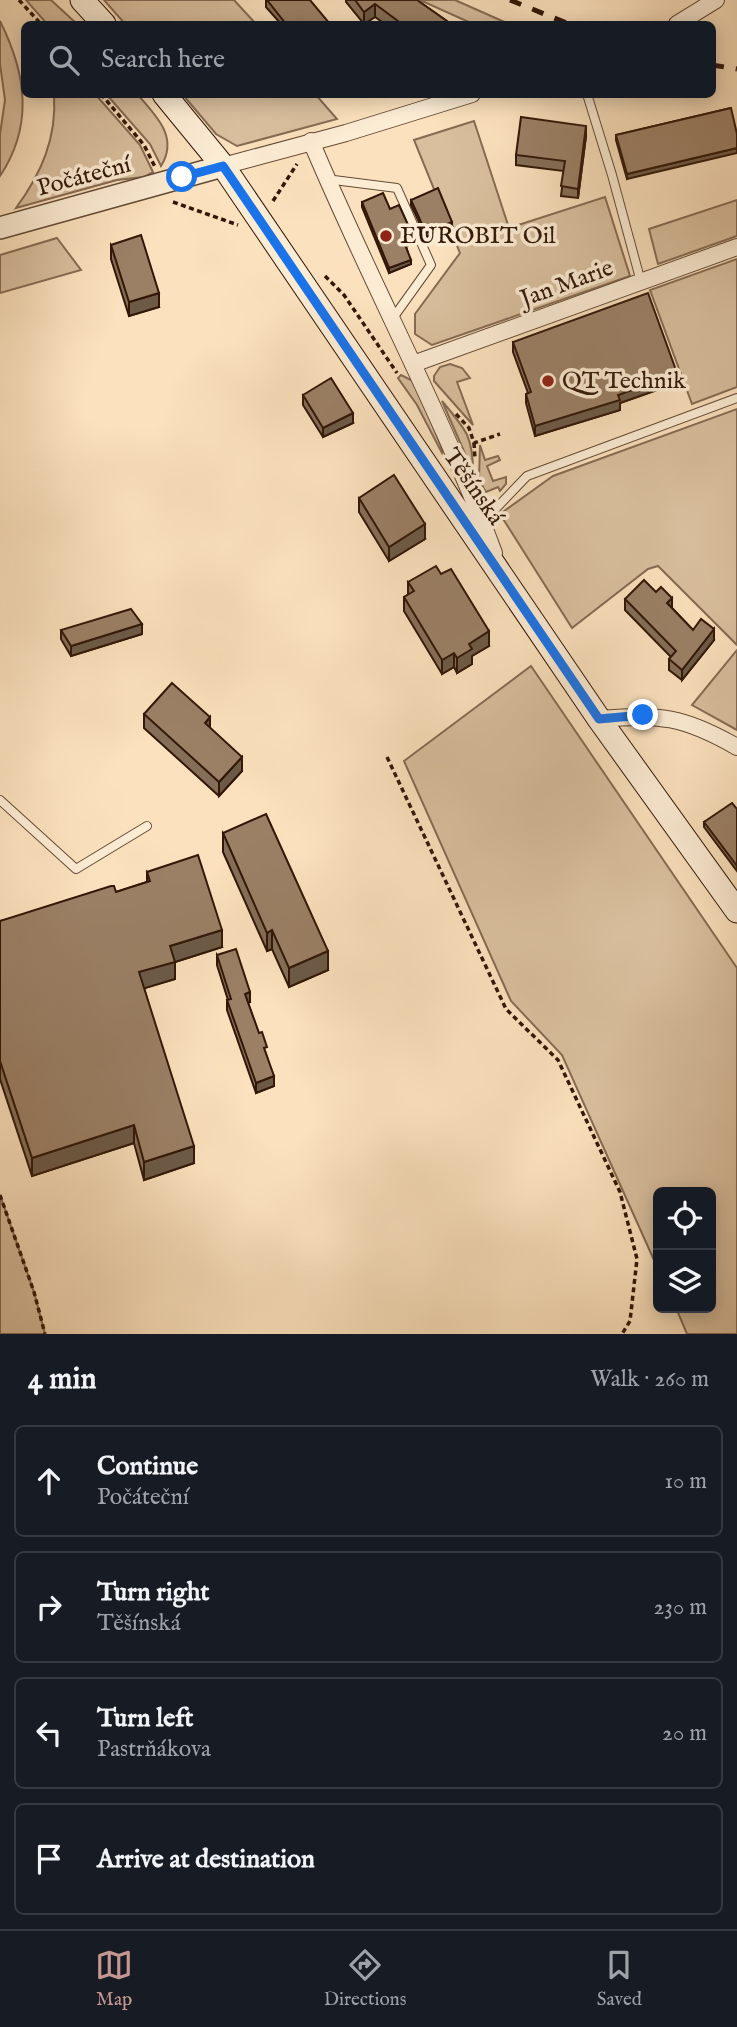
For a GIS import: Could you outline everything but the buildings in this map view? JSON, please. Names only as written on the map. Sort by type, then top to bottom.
[{"type":"main road","points":[[82,0],[100,21]]},
{"type":"main road","name":"Těšínská","points":[[167,98],[223,166],[264,208],[477,527],[503,575],[599,719],[737,911]]},
{"type":"street","points":[[682,21],[716,0]]},
{"type":"street","points":[[223,166],[458,98]]},
{"type":"street","points":[[311,141],[413,364],[477,527]]},
{"type":"street","name":"Počáteční","points":[[0,228],[223,166]]},
{"type":"street","name":"Jan Marie","points":[[413,364],[737,247]]},
{"type":"street","points":[[599,719],[643,715],[679,719],[737,747]]},
{"type":"lane","points":[[588,98],[641,282]]},
{"type":"lane","points":[[326,178],[397,188],[431,265],[393,318]]},
{"type":"lane","points":[[477,527],[527,476],[737,398]]},
{"type":"lane","points":[[0,800],[76,869],[147,826]]},
{"type":"path","points":[[19,0],[38,21]]},
{"type":"path","points":[[104,98],[144,145]]},
{"type":"path","points":[[164,199],[239,225],[264,208]]},
{"type":"path","points":[[387,757],[506,1009],[558,1060],[620,1192],[638,1259],[630,1321],[622,1334]]},
{"type":"path","points":[[0,1195],[34,1292],[45,1334]]},
{"type":"shaded area","points":[[26,0],[51,0],[74,21],[44,21]]},
{"type":"shaded area","points":[[104,0],[234,0],[253,21],[122,21]]},
{"type":"shaded area","points":[[420,0],[455,0],[502,21],[466,21]]},
{"type":"shaded area","points":[[0,21],[16,60],[22,118],[11,157],[0,176],[0,134],[5,100],[0,64]]},
{"type":"shaded area","points":[[54,98],[99,98],[140,145],[153,172],[144,177],[117,180],[16,208],[40,169],[50,141]]},
{"type":"shaded area","points":[[110,98],[141,98],[152,111],[163,128],[168,146],[161,166],[150,144]]},
{"type":"shaded area","points":[[186,98],[319,98],[337,119],[237,146],[216,134]]},
{"type":"shaded area","points":[[474,121],[509,228],[605,197],[630,276],[432,345],[415,334],[415,314],[460,253],[414,140]]},
{"type":"shaded area","points":[[737,200],[737,236],[658,264],[649,229]]},
{"type":"shaded area","points":[[57,238],[81,270],[0,293],[0,255]]},
{"type":"shaded area","points":[[737,259],[737,387],[692,404],[650,290]]},
{"type":"shaded area","points":[[450,364],[462,368],[470,378],[457,382],[473,425],[434,381],[440,367]]},
{"type":"shaded area","points":[[401,375],[415,382],[442,453],[417,405],[398,378]]},
{"type":"shaded area","points":[[442,401],[466,433],[473,472]]},
{"type":"shaded area","points":[[737,409],[737,645],[658,566],[648,569],[572,628],[500,514],[553,476]]},
{"type":"shaded area","points":[[480,445],[485,460],[498,456],[500,460],[487,466],[493,481],[506,477],[506,484],[500,491],[498,487],[486,492],[479,480]]},
{"type":"shaded area","points":[[737,650],[737,730],[692,705]]},
{"type":"shaded area","points":[[531,666],[737,968],[737,1334],[687,1334],[678,1313],[716,1313],[716,1187],[653,1187],[653,1258],[562,1055],[511,1001],[404,761]]},
{"type":"shaded area","points":[[0,1195],[34,1292],[45,1334],[0,1334]]},
{"type":"railway","points":[[510,0],[562,21]]},
{"type":"railway","points":[[716,66],[737,69]]},
{"type":"place","name":"EUROBIT Oil","points":[[386,236]]},
{"type":"place","name":"QT Technik","points":[[548,381]]},
{"type":"route","points":[[182,177],[223,166],[599,719],[643,715]]}]
